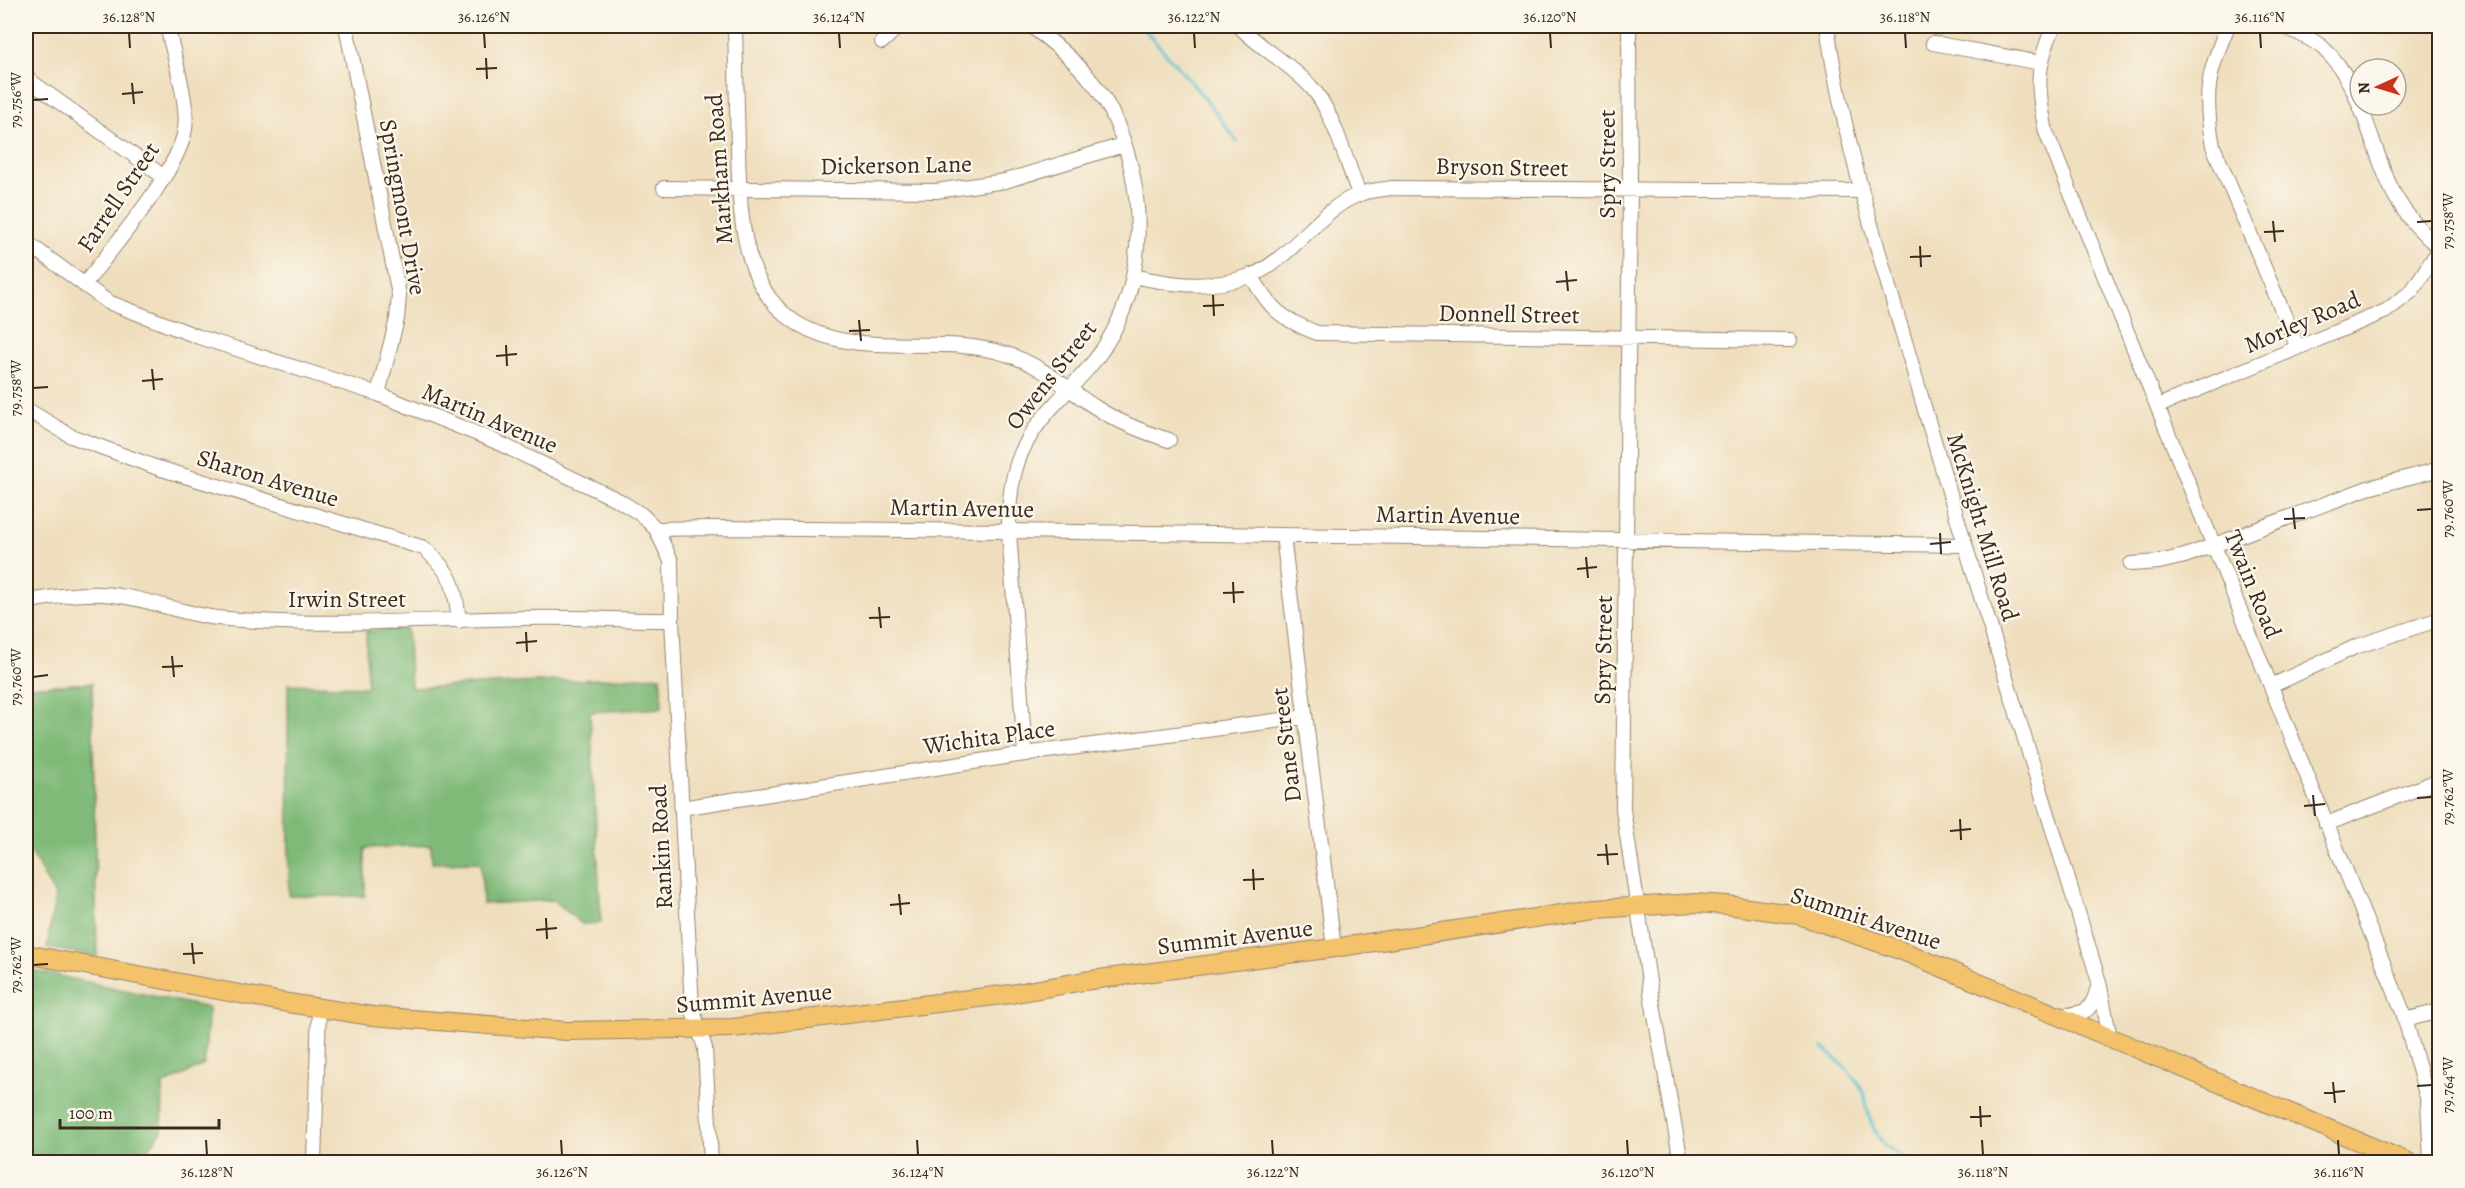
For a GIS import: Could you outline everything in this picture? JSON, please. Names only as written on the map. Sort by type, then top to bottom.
[{"type":"main road","name":"Summit Avenue","points":[[26,954],[319,1009],[435,1023],[555,1030],[701,1030],[1011,994],[1084,981],[1636,905],[1695,903],[1727,905],[1799,915],[1900,950],[2408,1162]]},
{"type":"street","name":"Farrell Street","points":[[84,285],[164,177],[175,157],[185,130],[185,110],[167,26]]},
{"type":"street","name":"Springmont Drive","points":[[346,26],[399,295],[398,319],[378,394]]},
{"type":"street","name":"Markham Road","points":[[735,26],[739,189],[743,233],[760,285],[797,325],[829,337],[854,342],[972,345],[1007,354],[1035,366],[1119,421],[1169,440]]},
{"type":"street","points":[[882,42],[899,26]]},
{"type":"street","name":"Owens Street","points":[[1025,754],[1008,498],[1013,474],[1023,448],[1037,424],[1087,370],[1115,330],[1133,276],[1138,250],[1136,195],[1123,145],[1111,111],[1092,82],[1067,53],[1031,26]]},
{"type":"street","points":[[1133,276],[1177,286],[1212,285],[1251,275],[1269,266],[1330,212],[1359,194],[1331,122],[1314,90],[1290,65],[1250,37],[1239,26]]},
{"type":"street","name":"Spry Street","points":[[1629,26],[1630,191],[1623,809],[1636,905],[1681,1162]]},
{"type":"street","name":"McKnight Mill Road","points":[[1827,26],[1834,72],[1861,191],[1965,545],[2099,982],[2110,1038]]},
{"type":"street","name":"Twain Road","points":[[2054,26],[2041,63],[2038,93],[2046,132],[2405,1020],[2428,1101],[2431,1162]]},
{"type":"street","points":[[2228,26],[2214,58],[2207,89],[2208,119],[2213,146],[2298,348]]},
{"type":"street","points":[[2283,26],[2323,48],[2347,78],[2395,195],[2417,229],[2439,248]]},
{"type":"street","points":[[1934,43],[2041,63]]},
{"type":"street","points":[[26,78],[164,177]]},
{"type":"street","name":"Dickerson Lane","points":[[664,188],[936,191],[971,188],[1005,181],[1123,145]]},
{"type":"street","name":"Bryson Street","points":[[1359,194],[1391,188],[1861,191]]},
{"type":"street","name":"Martin Avenue","points":[[26,242],[108,302],[153,321],[378,394],[489,439],[618,500],[642,515],[656,530],[714,528],[1010,531],[1965,545]]},
{"type":"street","name":"Morley Road","points":[[2158,406],[2386,311],[2412,291],[2439,248]]},
{"type":"street","name":"Donnell Street","points":[[1251,275],[1264,298],[1290,323],[1317,333],[1790,340]]},
{"type":"street","name":"Sharon Avenue","points":[[26,409],[71,436],[155,467],[424,548],[439,561],[450,577],[456,591],[459,621]]},
{"type":"street","points":[[2131,564],[2159,562],[2213,546],[2368,488],[2439,469]]},
{"type":"street","name":"Rankin Road","points":[[656,530],[671,561],[692,1008],[705,1048],[711,1162]]},
{"type":"street","name":"Dane Street","points":[[1283,536],[1334,948]]},
{"type":"street","name":"Irwin Street","points":[[26,602],[60,595],[104,594],[150,603],[191,615],[226,619],[672,620]]},
{"type":"street","points":[[2271,686],[2355,647],[2439,619]]},
{"type":"street","name":"Wichita Place","points":[[681,808],[1025,754],[1305,717]]},
{"type":"street","points":[[2326,824],[2439,780]]},
{"type":"street","points":[[2058,1017],[2080,1014],[2090,1009],[2094,1004],[2099,982]]},
{"type":"street","points":[[314,1162],[319,1009]]},
{"type":"street","points":[[2405,1020],[2439,1011]]},
{"type":"green space","points":[[407,629],[411,688],[661,676],[662,708],[590,712],[601,923],[582,924],[553,900],[483,904],[481,862],[432,863],[431,845],[365,848],[365,896],[289,896],[288,684],[367,687],[366,631]]},
{"type":"green space","points":[[92,683],[97,956],[47,948],[55,896],[26,843],[26,687]]},
{"type":"green space","points":[[26,969],[209,1008],[204,1065],[163,1085],[162,1131],[141,1158],[141,1162],[26,1162]]},
{"type":"waterway","points":[[1141,26],[1203,96],[1237,142]]},
{"type":"waterway","points":[[1823,1048],[1846,1068],[1860,1086],[1871,1122],[1883,1143],[1912,1162]]}]
